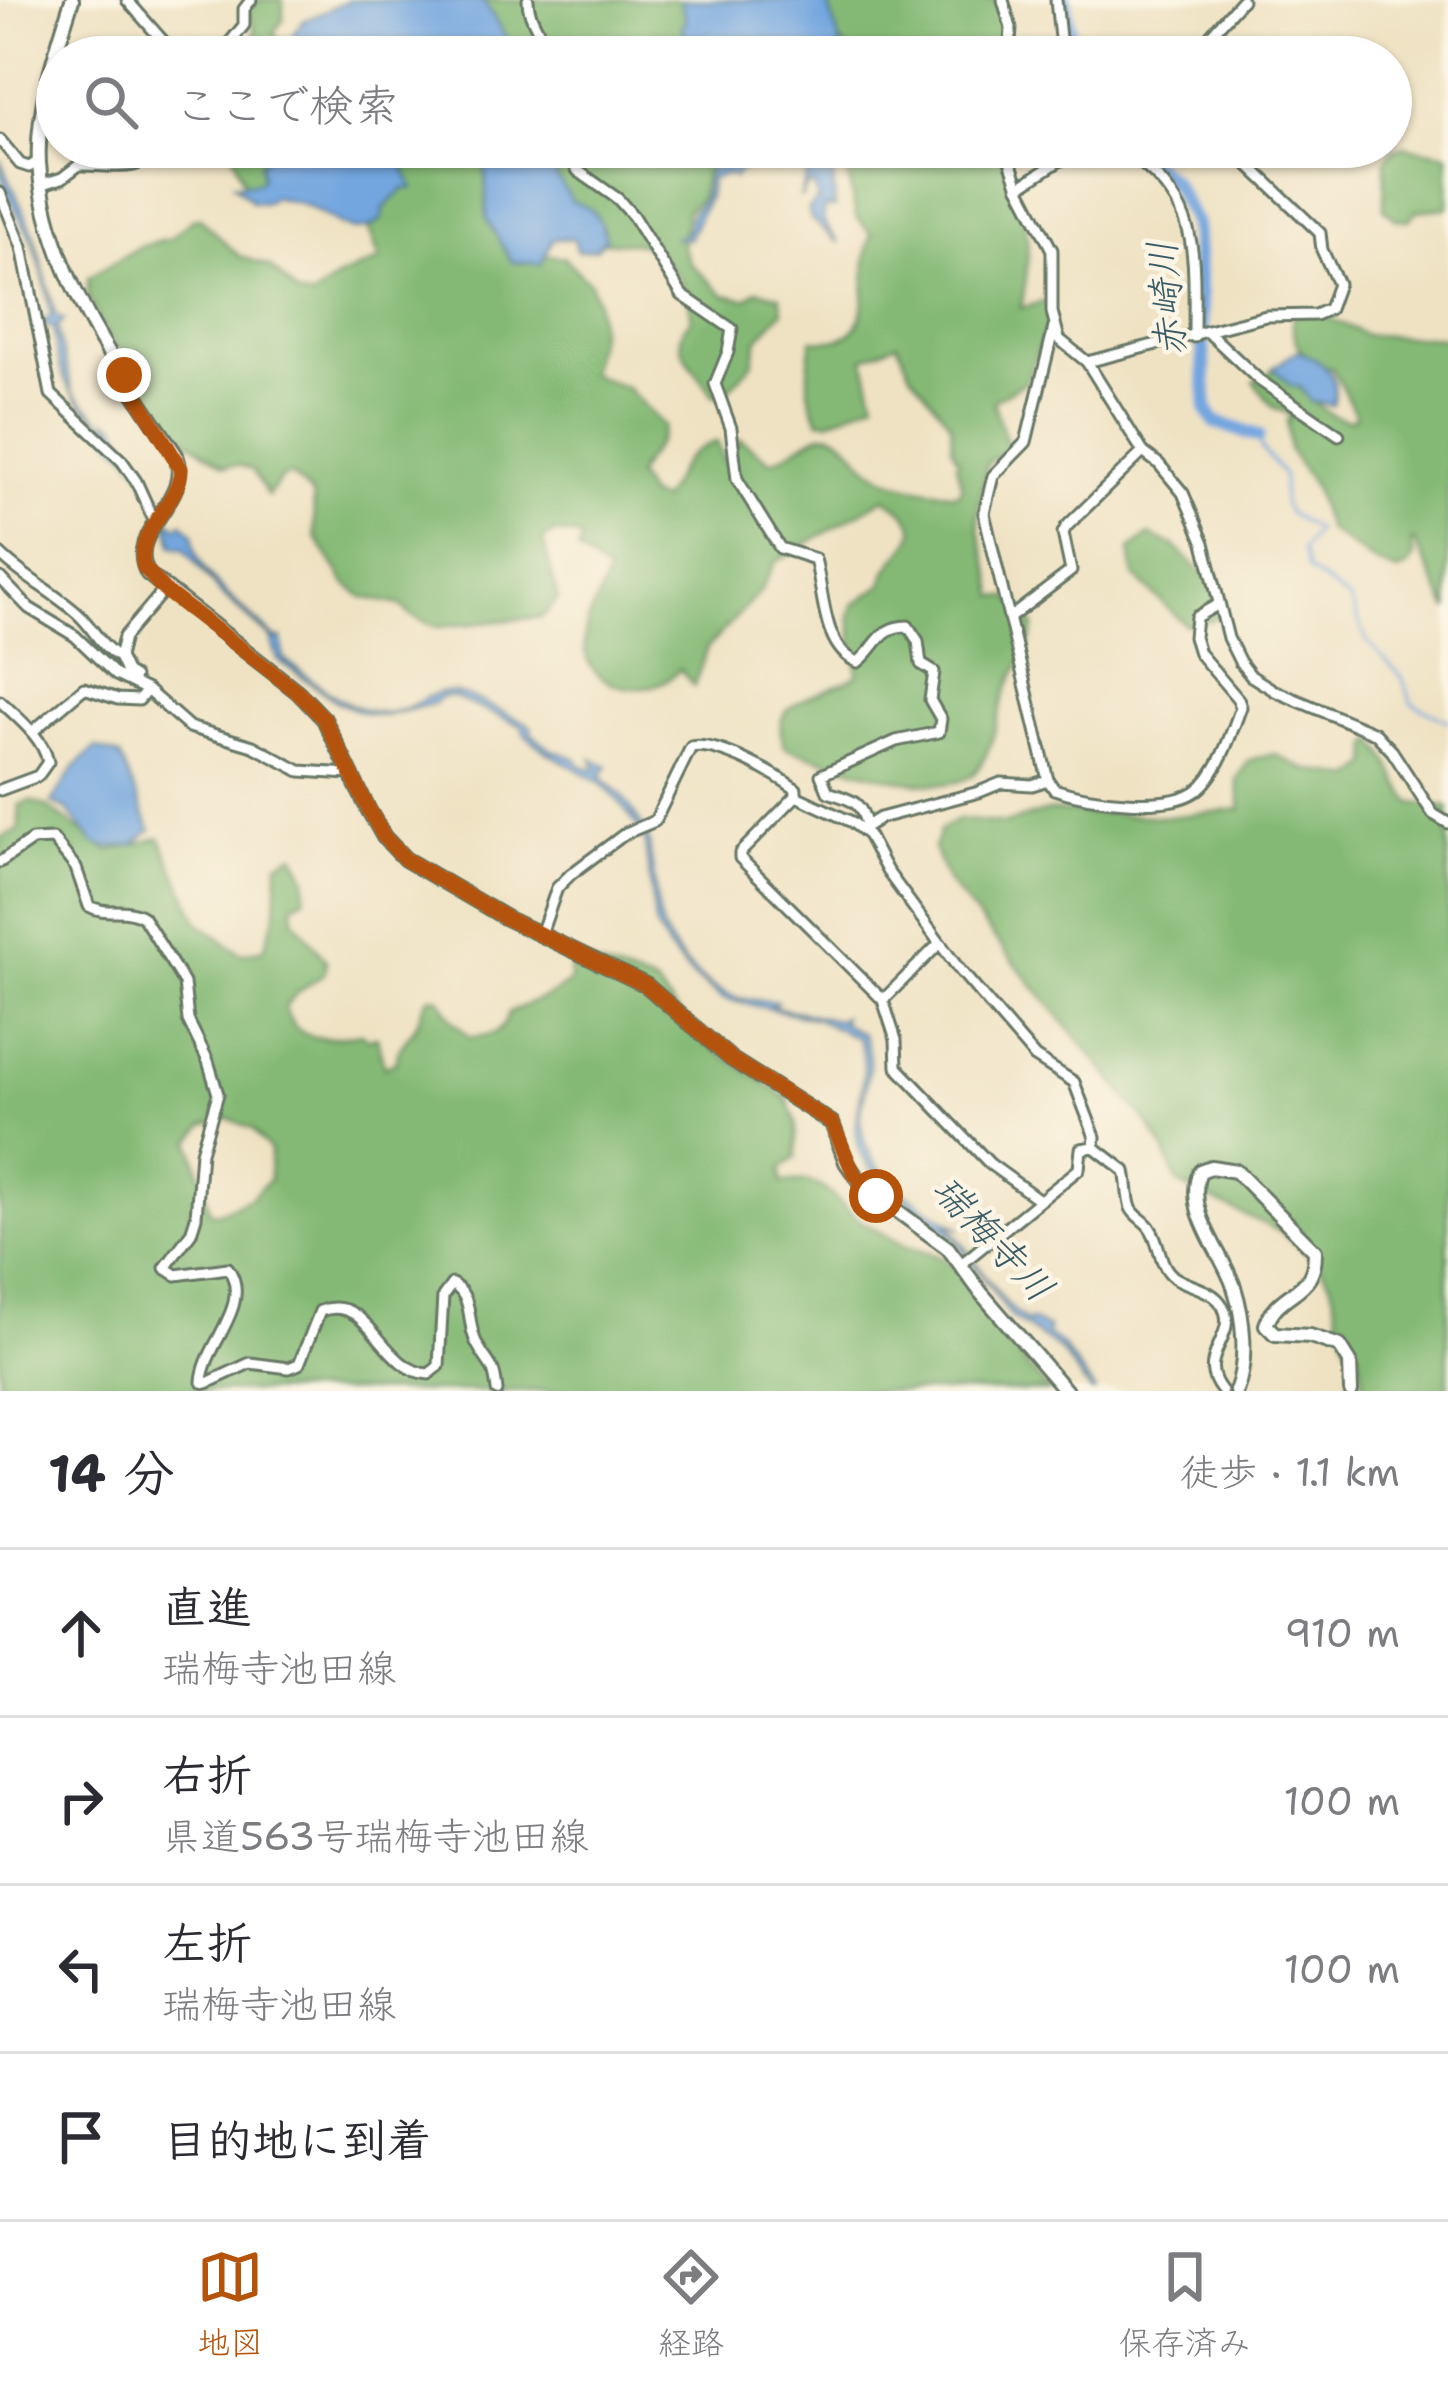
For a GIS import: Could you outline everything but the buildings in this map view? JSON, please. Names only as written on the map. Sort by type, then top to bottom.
[{"type":"main road","points":[[60,36],[68,2]]},
{"type":"main road","points":[[40,168],[53,241],[100,335],[178,461],[181,476],[176,492],[145,542],[141,561],[164,590],[298,692],[324,719],[384,837],[405,859],[441,883],[646,985],[731,1059],[832,1123],[846,1162],[862,1185],[938,1238],[1066,1391]]},
{"type":"main road","points":[[1236,1391],[1243,1374],[1234,1288],[1194,1199],[1200,1171],[1211,1167],[1236,1171],[1315,1251],[1316,1268],[1310,1282],[1282,1299],[1266,1324],[1275,1334],[1310,1336],[1340,1346],[1350,1362],[1352,1391]]},
{"type":"street","points":[[128,0],[159,36]]},
{"type":"street","points":[[235,36],[244,25],[244,9],[251,0]]},
{"type":"street","points":[[528,0],[529,13],[543,36]]},
{"type":"street","points":[[1003,0],[1010,36]]},
{"type":"street","points":[[1056,0],[1060,36]]},
{"type":"street","points":[[1210,36],[1242,0]]},
{"type":"street","points":[[0,140],[20,164],[29,167],[36,163]]},
{"type":"street","points":[[43,184],[74,168]]},
{"type":"street","points":[[576,168],[633,216],[682,295],[732,329],[715,385],[731,428],[737,479],[780,548],[815,559],[827,620],[844,654],[858,662],[883,632],[908,626],[918,641],[921,664],[934,672],[930,700],[941,718],[939,732],[896,741],[821,775],[828,791],[862,806],[864,828],[887,871],[939,944],[1035,1057],[1074,1082],[1094,1147]]},
{"type":"street","points":[[1012,168],[1052,250],[1054,327],[1026,442],[993,476],[986,491],[988,538],[1054,789],[1142,802],[1177,798],[1202,785],[1241,707],[1196,644],[1196,617],[1217,604]]},
{"type":"street","points":[[1018,187],[1048,168]]},
{"type":"street","points":[[1148,168],[1162,178],[1188,222],[1194,337]]},
{"type":"street","points":[[1088,362],[1266,316],[1325,314],[1338,290],[1320,233],[1252,168]]},
{"type":"street","points":[[0,193],[22,247],[51,394],[122,461],[155,524]]},
{"type":"street","points":[[1054,327],[1065,347],[1088,362],[1143,452],[1172,478],[1195,515],[1228,638],[1251,676],[1274,692],[1375,733],[1432,814],[1448,823]]},
{"type":"street","points":[[1209,333],[1259,380],[1339,435]]},
{"type":"street","points":[[1012,616],[1071,571],[1063,533],[1066,527],[1143,452]]},
{"type":"street","points":[[0,554],[36,586],[72,608],[119,657]]},
{"type":"street","points":[[0,578],[29,608],[75,636],[112,671],[147,690],[188,727],[253,746],[300,771],[350,774]]},
{"type":"street","points":[[130,682],[134,677],[119,657],[124,637],[164,590]]},
{"type":"street","points":[[32,732],[84,688],[129,701],[139,700],[147,690]]},
{"type":"street","points":[[0,701],[32,732],[48,756],[46,769],[38,776],[0,790]]},
{"type":"street","points":[[542,934],[557,888],[631,830],[655,820],[681,761],[696,745],[712,746],[777,775],[796,789],[796,796],[740,858],[883,1000],[896,1040],[897,1067],[990,1164],[1038,1199]]},
{"type":"street","points":[[864,828],[880,818],[1001,783],[1048,780]]},
{"type":"street","points":[[796,796],[864,828]]},
{"type":"street","points":[[0,862],[32,840],[53,839],[76,868],[88,906],[143,917],[184,982],[188,1020],[218,1094],[201,1152],[191,1233],[165,1268],[176,1275],[228,1268],[235,1281],[229,1319],[202,1371],[202,1382],[250,1363],[289,1368],[299,1364],[320,1311],[333,1306],[357,1314],[399,1362],[419,1373],[435,1372],[440,1361],[443,1296],[452,1284],[466,1297],[475,1340],[492,1362],[497,1391]]},
{"type":"street","points":[[883,1000],[939,944]]},
{"type":"street","points":[[959,1265],[1079,1169],[1081,1149],[1094,1147],[1125,1171],[1130,1205],[1150,1226],[1164,1267],[1224,1307],[1226,1328],[1211,1364],[1213,1380],[1222,1391]]},
{"type":"green space","points":[[258,0],[283,0],[283,20],[273,33],[276,36],[253,36],[249,12]]},
{"type":"green space","points":[[469,0],[677,0],[699,24],[701,36],[484,36]]},
{"type":"green space","points":[[819,0],[996,0],[1004,25],[1003,36],[836,36]]},
{"type":"green space","points":[[1412,147],[1448,154],[1448,208],[1416,211],[1409,220],[1395,219],[1384,209],[1385,168],[1412,168]]},
{"type":"green space","points":[[239,168],[275,168],[262,183],[245,185]]},
{"type":"green space","points":[[383,168],[496,168],[518,251],[563,257],[590,283],[599,331],[590,374],[627,388],[664,426],[636,476],[648,496],[661,500],[682,465],[695,452],[717,442],[724,461],[740,439],[771,461],[829,433],[842,438],[887,479],[957,494],[962,487],[951,424],[911,373],[897,343],[864,358],[875,401],[829,421],[819,420],[809,390],[812,340],[836,340],[851,333],[863,305],[872,235],[856,216],[847,168],[1006,168],[1022,207],[1028,243],[1021,308],[1050,300],[1051,319],[1026,381],[993,401],[1007,445],[988,462],[979,530],[995,596],[1010,597],[1034,626],[1005,694],[990,745],[975,772],[960,781],[913,782],[786,748],[781,731],[790,708],[858,674],[850,616],[853,605],[882,585],[913,532],[903,511],[885,498],[775,562],[760,592],[707,648],[694,686],[680,669],[651,686],[618,685],[592,668],[586,653],[587,626],[607,573],[578,551],[579,536],[555,533],[543,539],[558,599],[542,617],[437,627],[410,615],[401,605],[363,597],[345,583],[315,536],[313,496],[291,475],[281,478],[268,496],[252,470],[225,466],[169,427],[105,331],[88,296],[88,278],[139,247],[170,239],[192,219],[200,218],[239,256],[271,267],[298,295],[312,298],[339,277],[380,260],[364,216]]},
{"type":"green space","points":[[546,168],[706,168],[700,198],[686,212],[682,245],[690,263],[724,295],[746,299],[757,290],[780,296],[783,311],[758,338],[753,362],[723,396],[713,395],[682,347],[690,310],[673,269],[643,245],[591,242]]},
{"type":"green space","points":[[1293,315],[1323,315],[1366,335],[1448,338],[1448,610],[1414,540],[1414,557],[1398,572],[1376,563],[1327,529],[1314,487],[1289,450],[1287,420],[1293,416],[1273,407],[1254,382],[1278,367],[1330,413],[1350,420],[1356,415],[1332,368],[1314,363],[1302,350],[1294,334]]},
{"type":"green space","points":[[1149,535],[1174,546],[1212,582],[1220,612],[1215,619],[1186,625],[1134,576],[1130,550]]},
{"type":"green space","points":[[1374,740],[1412,803],[1448,807],[1448,1391],[1360,1391],[1359,1352],[1346,1345],[1330,1281],[1315,1260],[1281,1232],[1178,1184],[1147,1122],[947,881],[934,848],[941,829],[960,819],[1005,824],[1048,811],[1169,817],[1241,809],[1237,779],[1249,760],[1274,754],[1305,769],[1353,778],[1369,765]]},
{"type":"green space","points":[[30,801],[46,806],[109,851],[160,838],[199,923],[241,954],[264,949],[276,913],[278,863],[294,854],[306,877],[305,898],[293,904],[294,919],[326,960],[324,974],[285,1006],[290,1019],[314,1037],[361,1033],[368,1039],[377,1037],[384,1067],[395,1062],[431,996],[440,998],[452,1020],[470,1037],[495,1033],[509,1012],[555,993],[570,982],[570,969],[589,963],[655,984],[700,1040],[787,1098],[796,1122],[796,1157],[781,1169],[782,1183],[806,1181],[822,1187],[858,1219],[959,1270],[1008,1345],[1049,1391],[0,1391],[0,838],[19,830],[19,805]],"holes":[[[228,1118],[252,1129],[270,1151],[269,1180],[250,1198],[210,1212],[191,1141],[204,1125]]]},
{"type":"water","points":[[350,0],[483,0],[505,36],[292,36],[303,21]]},
{"type":"water","points":[[681,0],[827,0],[838,36],[686,36],[682,25],[686,23]]},
{"type":"water","name":"瑞梅寺川","points":[[0,159],[33,232],[56,316],[64,320],[57,328],[73,393],[111,429],[108,420],[117,425],[172,523],[177,527],[182,522],[194,534],[195,549],[211,578],[276,639],[282,639],[284,659],[349,704],[393,712],[433,695],[455,693],[526,722],[530,732],[550,749],[577,759],[579,765],[596,770],[593,759],[608,766],[600,777],[621,794],[648,834],[659,918],[679,955],[725,993],[837,1020],[843,1017],[842,1023],[862,1034],[869,1062],[862,1129],[878,1166],[909,1196],[961,1229],[947,1225],[1005,1302],[1028,1323],[1049,1329],[1046,1334],[1061,1344],[1095,1391],[1090,1391],[1060,1350],[1012,1318],[954,1238],[906,1206],[910,1204],[867,1164],[858,1142],[864,1067],[857,1038],[817,1019],[724,999],[692,976],[668,949],[655,925],[644,835],[599,782],[545,751],[524,734],[522,726],[453,697],[384,716],[339,703],[278,660],[271,638],[219,592],[184,548],[173,546],[163,511],[144,475],[110,438],[111,433],[76,398],[69,388],[53,327],[46,327],[43,321],[51,317],[39,262],[6,188]]},
{"type":"water","points":[[261,168],[404,168],[413,188],[404,189],[384,208],[383,218],[373,226],[353,229],[293,202],[274,197],[265,203],[252,202],[234,184],[257,183],[262,178]]},
{"type":"water","points":[[485,168],[551,168],[572,201],[595,214],[606,238],[595,249],[577,251],[574,239],[553,239],[541,264],[512,262],[487,220]]},
{"type":"water","points":[[750,168],[734,178],[729,174],[711,179],[689,239],[676,238],[687,232],[690,216],[703,199],[709,169]]},
{"type":"water","points":[[803,168],[836,168],[835,208],[824,207],[823,221],[839,243],[811,219],[808,209],[818,200],[814,186],[808,185],[800,199],[807,175]]},
{"type":"water","points":[[1297,351],[1327,369],[1334,384],[1333,405],[1311,402],[1299,386],[1291,386],[1273,368]]},
{"type":"water","points":[[96,748],[120,756],[151,830],[133,845],[95,844],[66,809],[52,803],[74,768]]},
{"type":"waterway","name":"赤崎川","points":[[1065,0],[1070,36]]},
{"type":"waterway","name":"赤崎川","points":[[1156,168],[1172,181],[1195,224],[1207,410],[1215,422],[1258,436]]},
{"type":"waterway","points":[[1258,436],[1261,448],[1283,475],[1283,504],[1288,513],[1316,530],[1302,550],[1308,570],[1350,600],[1367,641],[1402,677],[1412,703],[1448,721]]},
{"type":"route","points":[[124,375],[181,469],[176,492],[145,542],[144,567],[164,590],[298,692],[324,719],[391,845],[441,883],[646,985],[731,1059],[832,1123],[846,1162],[876,1196]]}]
